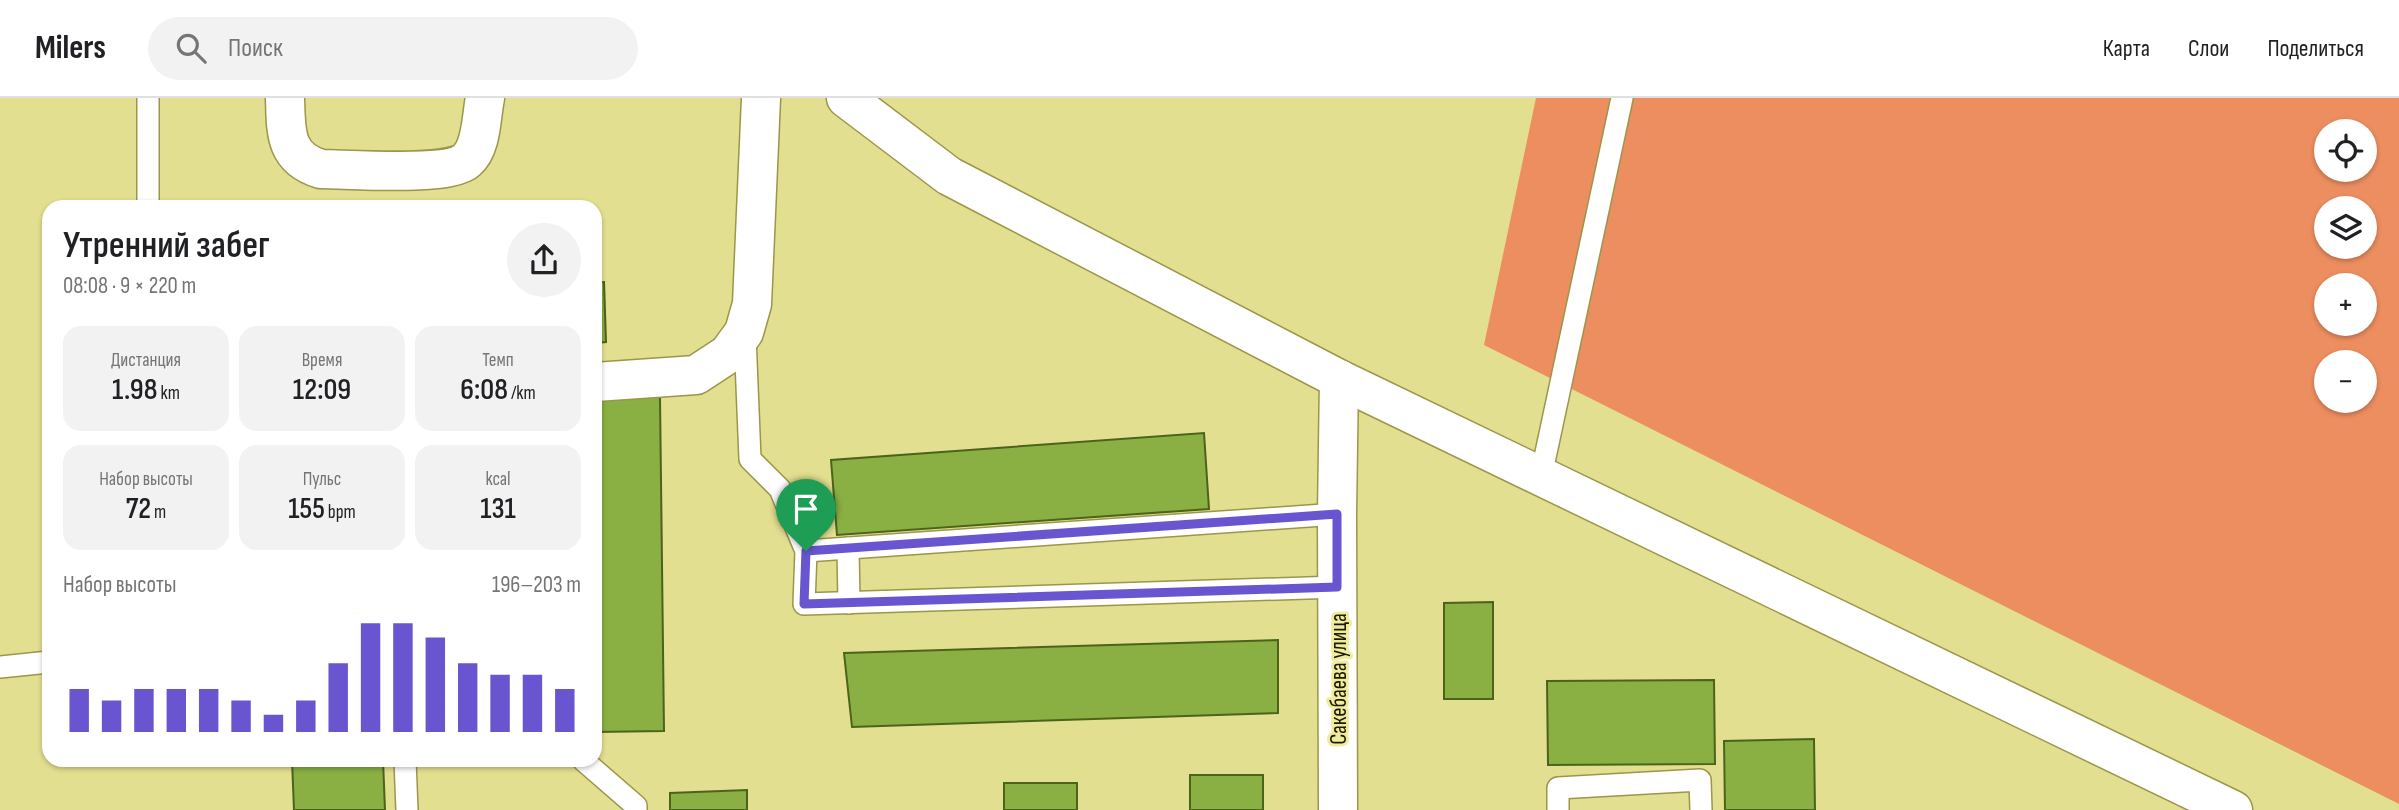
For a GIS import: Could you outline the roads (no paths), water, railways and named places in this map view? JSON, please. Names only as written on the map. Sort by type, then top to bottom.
[{"type":"street","points":[[285,98],[289,142],[297,158],[307,165],[321,169],[421,171],[462,164],[468,160],[477,142],[485,98]]},
{"type":"street","points":[[602,382],[696,375],[728,354],[744,332],[752,304],[761,98]]},
{"type":"street","points":[[846,98],[949,176],[1339,379],[2233,810]]},
{"type":"street","name":"Сакебаева улица","points":[[1338,810],[1339,379]]},
{"type":"lane","points":[[148,98],[148,200]]},
{"type":"lane","points":[[1541,476],[1622,98]]},
{"type":"lane","points":[[744,332],[750,459],[780,489],[806,551],[804,604],[1337,587]]},
{"type":"lane","points":[[806,551],[1337,514]]},
{"type":"lane","points":[[848,548],[849,603]]},
{"type":"lane","points":[[0,667],[42,663]]},
{"type":"lane","points":[[405,767],[407,810]]},
{"type":"lane","points":[[591,767],[636,806],[636,810]]},
{"type":"lane","points":[[1558,810],[1558,788],[1700,780],[1701,810]]}]
